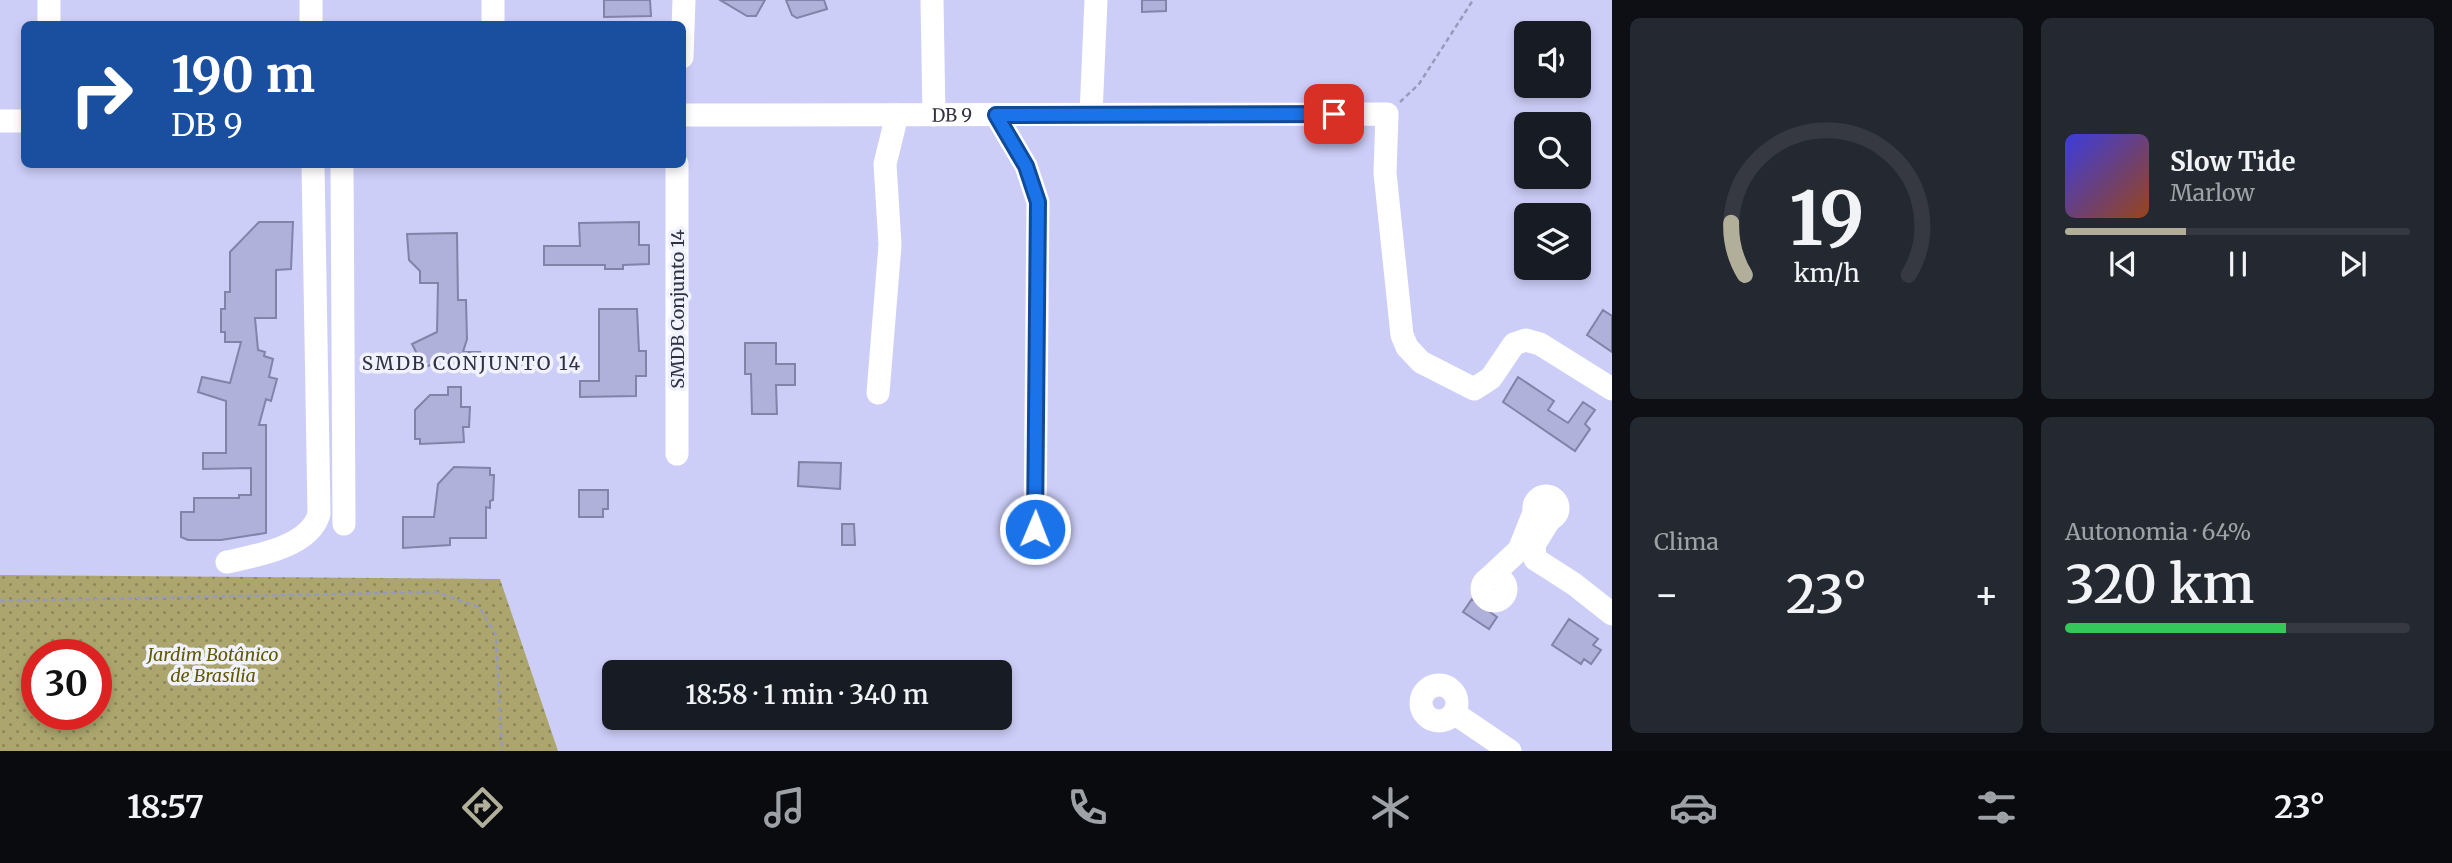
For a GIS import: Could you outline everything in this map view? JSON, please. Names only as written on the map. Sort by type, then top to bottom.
[{"type":"street","points":[[49,0],[49,21]]},
{"type":"street","points":[[311,0],[311,21]]},
{"type":"street","points":[[493,0],[493,21]]},
{"type":"street","points":[[683,21],[684,0]]},
{"type":"street","points":[[932,0],[934,115]]},
{"type":"street","points":[[1091,114],[1096,0]]},
{"type":"street","points":[[1387,114],[1385,173],[1392,242],[1402,335],[1413,356],[1474,389],[1492,378],[1514,344],[1532,341],[1612,389]]},
{"type":"street","name":"DB 9","points":[[686,115],[1387,114]]},
{"type":"street","points":[[878,393],[890,245],[885,172],[897,115]]},
{"type":"street","points":[[996,115],[1026,166],[1038,202],[1035,529]]},
{"type":"street","points":[[0,121],[21,121]]},
{"type":"street","points":[[227,562],[262,554],[299,538],[316,523],[318,514],[313,168]]},
{"type":"street","points":[[342,168],[344,524]]},
{"type":"street","name":"SMDB Conjunto 14","points":[[677,168],[677,454]]},
{"type":"street","points":[[1542,514],[1534,545],[1535,559],[1519,567],[1496,587],[1542,514]]},
{"type":"street","points":[[1535,559],[1612,614]]},
{"type":"street","points":[[1454,713],[1510,751]]},
{"type":"path","points":[[1387,114],[1419,84],[1473,0]]},
{"type":"path","points":[[0,601],[436,592],[479,607],[496,635],[502,751]]},
{"type":"green space","name":"Jardim Botânico de Brasília","points":[[0,575],[500,579],[558,751],[0,751]]},
{"type":"building","points":[[604,0],[650,0],[651,16],[604,17]]},
{"type":"building","points":[[720,0],[765,0],[756,16],[747,16]]},
{"type":"building","points":[[786,0],[824,0],[827,9],[797,18],[792,15]]},
{"type":"building","points":[[1142,0],[1166,0],[1166,11],[1142,12]]},
{"type":"building","points":[[259,222],[293,222],[291,269],[276,270],[276,318],[255,318],[258,350],[273,359],[269,377],[277,379],[271,401],[266,399],[259,425],[266,425],[266,533],[221,540],[188,540],[181,537],[181,512],[194,512],[194,498],[239,498],[239,495],[251,495],[251,468],[203,469],[203,453],[226,453],[226,401],[198,392],[202,377],[230,383],[241,342],[225,342],[225,332],[221,332],[221,309],[225,309],[225,292],[230,292],[230,252]]},
{"type":"building","points":[[639,222],[639,245],[649,245],[649,264],[623,265],[623,269],[605,269],[605,265],[544,265],[544,246],[580,246],[579,223]]},
{"type":"building","points":[[457,233],[458,300],[466,300],[467,339],[463,352],[481,352],[448,369],[443,359],[424,368],[412,344],[437,332],[438,283],[420,283],[420,271],[409,260],[407,234]]},
{"type":"building","points":[[599,309],[637,309],[639,351],[646,351],[646,376],[636,376],[636,396],[580,397],[580,381],[599,381]]},
{"type":"building","points":[[1603,310],[1612,316],[1612,352],[1587,335]]},
{"type":"building","points":[[745,343],[776,343],[776,364],[795,364],[795,385],[776,385],[777,414],[752,414],[751,374],[745,374]]},
{"type":"building","points":[[1518,377],[1554,401],[1548,410],[1568,423],[1583,402],[1595,410],[1585,424],[1590,429],[1575,451],[1503,402]]},
{"type":"building","points":[[448,387],[461,387],[461,407],[470,407],[469,427],[463,427],[464,442],[420,444],[420,439],[415,439],[415,410],[430,395],[448,395]]},
{"type":"building","points":[[799,462],[841,463],[840,489],[798,486]]},
{"type":"building","points":[[454,467],[490,468],[490,475],[494,475],[493,500],[490,501],[490,508],[486,507],[486,538],[450,538],[450,545],[403,548],[403,517],[434,517],[438,484]]},
{"type":"building","points":[[579,490],[608,490],[608,509],[603,509],[603,517],[579,517]]},
{"type":"building","points":[[842,524],[854,524],[855,545],[842,545]]},
{"type":"building","points":[[1472,599],[1497,617],[1489,629],[1463,612]]},
{"type":"building","points":[[1569,619],[1598,639],[1593,645],[1601,650],[1591,664],[1584,659],[1581,664],[1552,645]]},
{"type":"district","name":"SMDB CONJUNTO 14","points":[[472,363]]},
{"type":"route","points":[[1035,529],[1038,202],[1026,166],[996,115],[1334,114]]}]
